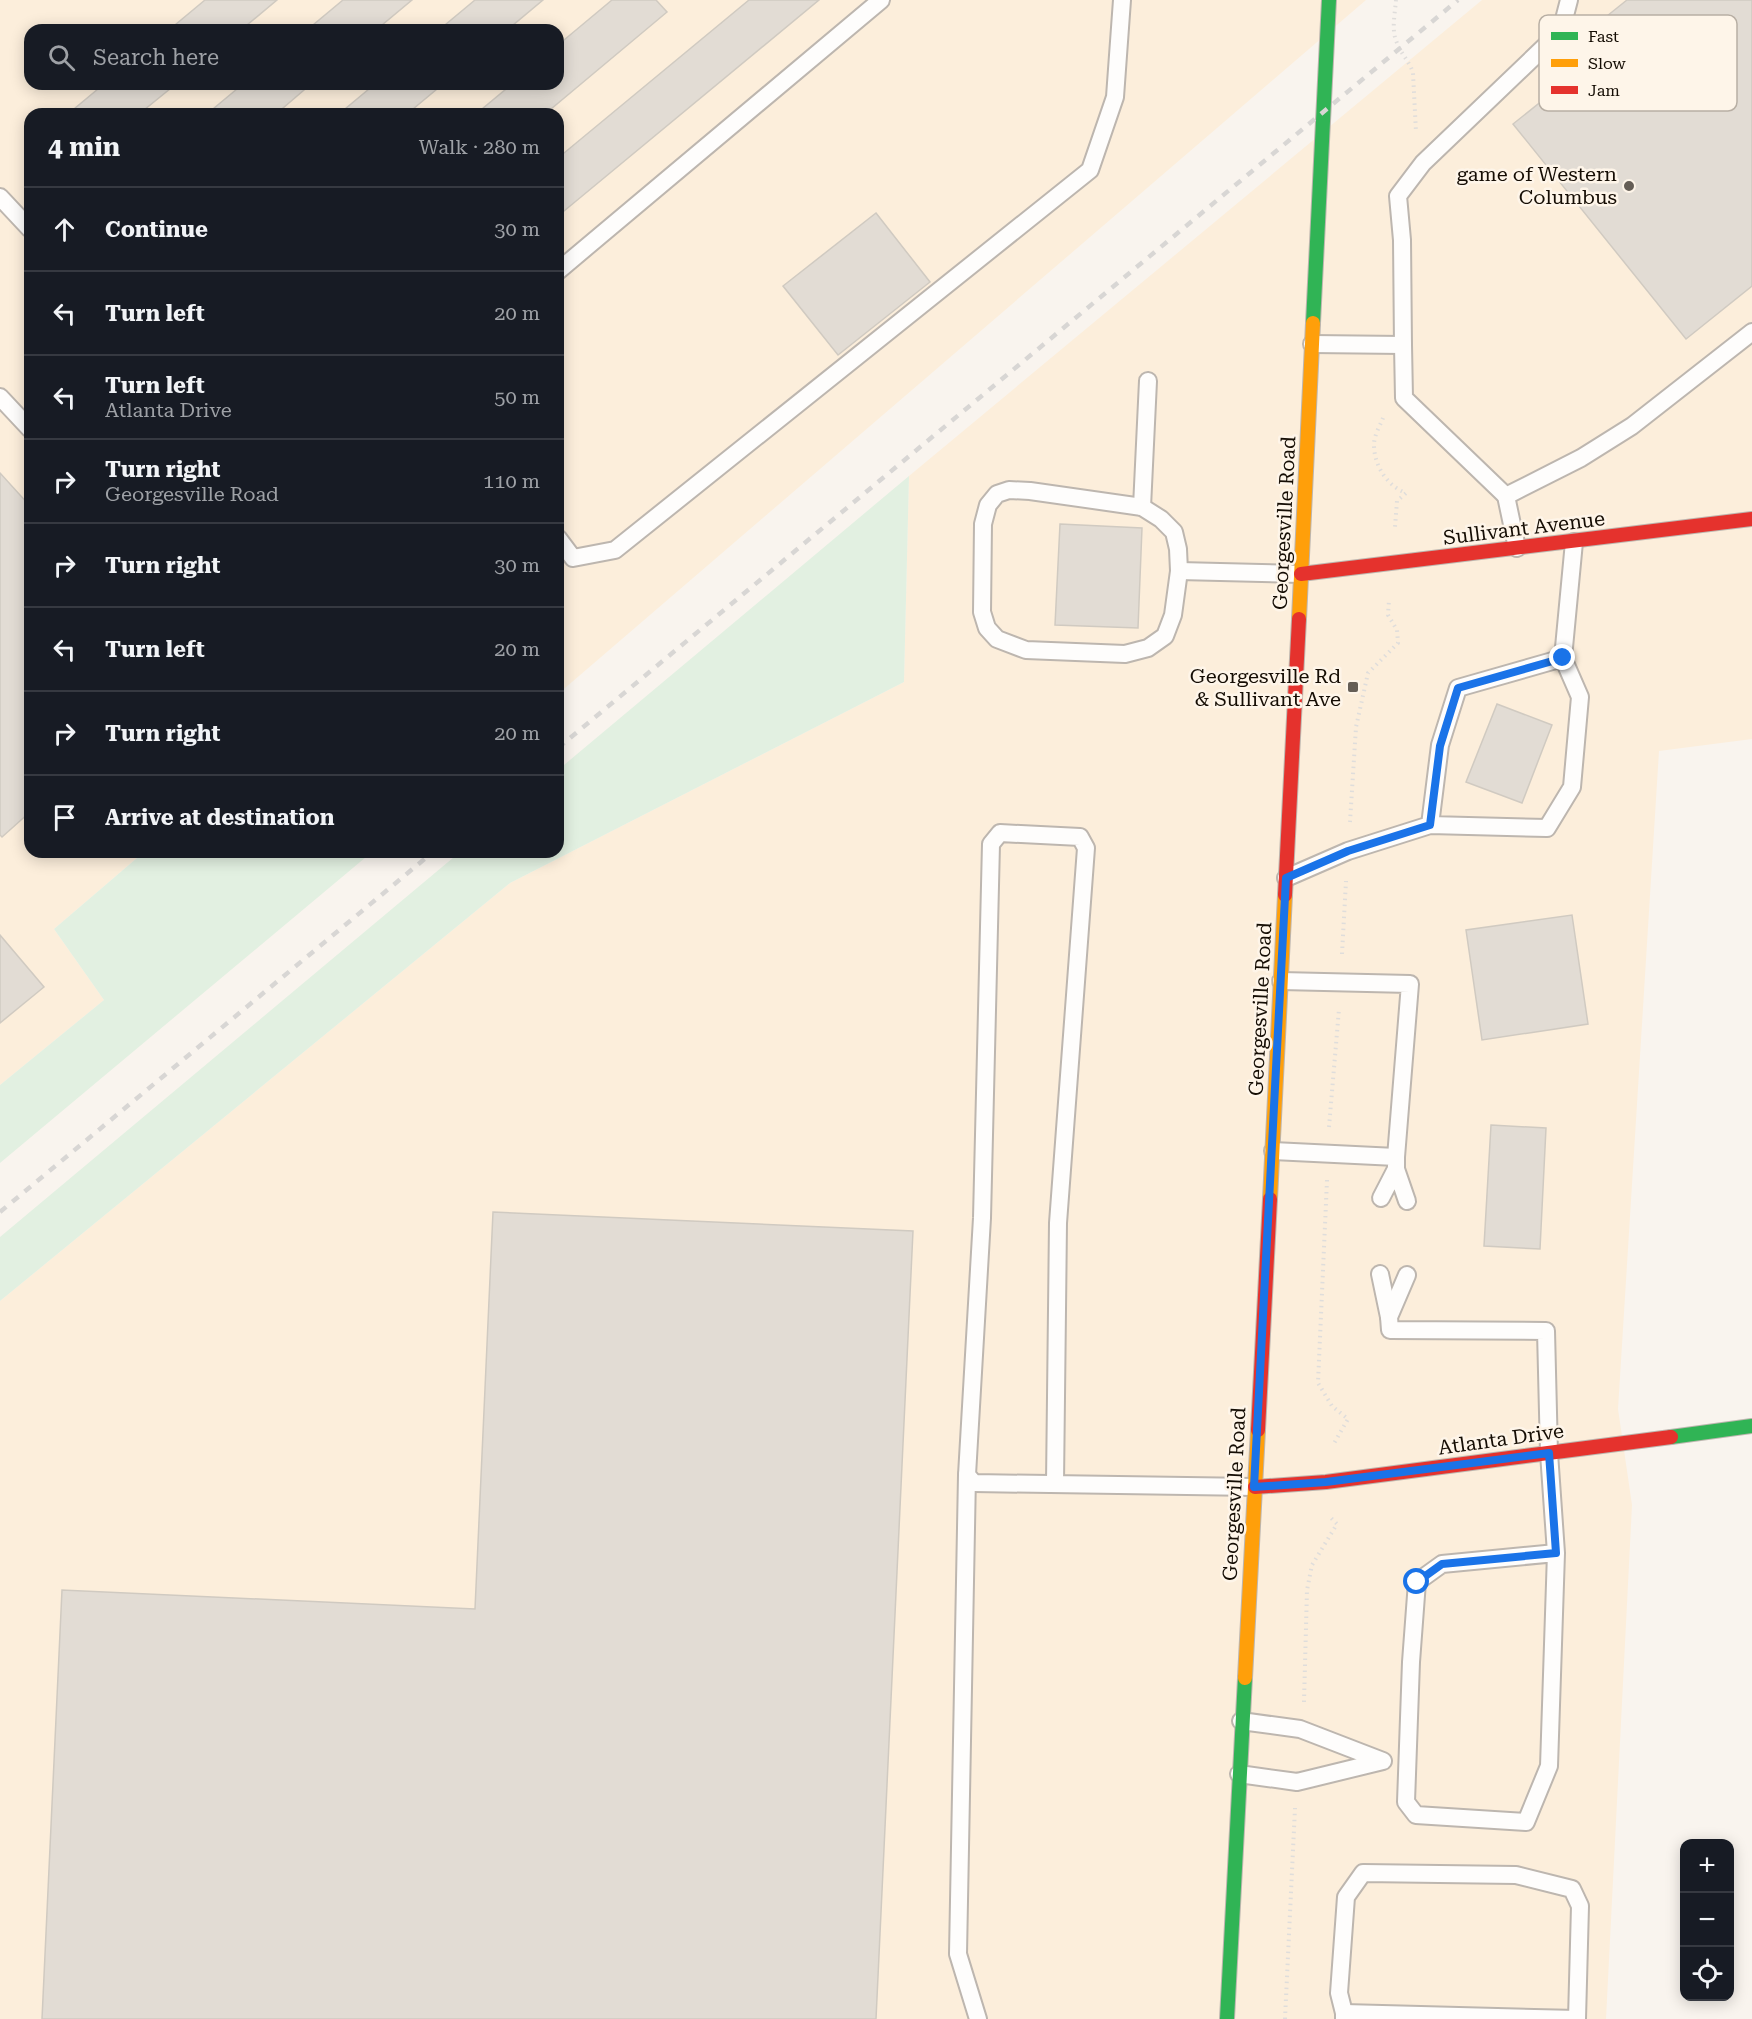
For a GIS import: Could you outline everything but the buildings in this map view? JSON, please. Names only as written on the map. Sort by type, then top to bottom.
[{"type":"main road","name":"Georgesville Road","points":[[1227,2019],[1273,1151],[1329,0]]},
{"type":"main road","name":"Sullivant Avenue","points":[[1301,574],[1574,542],[1752,518]]},
{"type":"main road","name":"Atlanta Drive","points":[[1254,1487],[1326,1482],[1752,1426]]},
{"type":"lane","points":[[564,266],[881,0]]},
{"type":"lane","points":[[564,546],[573,558],[615,550],[1090,170],[1115,97],[1122,0]]},
{"type":"lane","points":[[1565,15],[1569,0]]},
{"type":"lane","points":[[1517,548],[1506,496],[1404,398],[1398,196],[1423,163],[1539,52]]},
{"type":"lane","points":[[0,197],[24,223]]},
{"type":"lane","points":[[1506,496],[1581,458],[1632,426],[1752,332]]},
{"type":"lane","points":[[1312,344],[1402,345]]},
{"type":"lane","points":[[1142,507],[1148,381]]},
{"type":"lane","points":[[0,397],[24,423]]},
{"type":"lane","points":[[1009,490],[1142,507],[1161,519],[1174,532],[1178,549],[1179,571],[1173,615],[1164,636],[1148,648],[1125,654],[1026,650],[997,639],[987,628],[982,612],[983,524],[988,505],[997,494],[1009,490]]},
{"type":"lane","points":[[1286,878],[1348,851],[1430,825],[1547,828],[1572,787],[1580,697],[1563,658],[1574,542]]},
{"type":"lane","points":[[1179,571],[1301,574]]},
{"type":"lane","points":[[1430,825],[1440,746],[1458,688],[1563,658]]},
{"type":"lane","points":[[978,2019],[958,1954],[967,1475],[982,1218],[991,843],[1000,834],[1080,837],[1086,848],[1058,1223],[1055,1484]]},
{"type":"lane","points":[[1281,981],[1410,984],[1396,1163],[1382,1198]]},
{"type":"lane","points":[[1273,1151],[1396,1163]]},
{"type":"lane","points":[[1396,1163],[1407,1201]]},
{"type":"lane","points":[[1380,1274],[1390,1330],[1546,1331],[1549,1453],[1556,1553],[1549,1766],[1526,1822],[1416,1815],[1406,1802],[1417,1582],[1442,1564],[1556,1553]]},
{"type":"lane","points":[[1389,1317],[1407,1275]]},
{"type":"lane","points":[[967,1475],[974,1483],[1254,1487]]},
{"type":"lane","points":[[1241,1721],[1300,1729],[1383,1761],[1407,1763]]},
{"type":"lane","points":[[1239,1774],[1297,1782],[1383,1761]]},
{"type":"lane","points":[[1363,1873],[1516,1875],[1572,1889],[1580,1906],[1577,2019],[1344,2016],[1339,1994],[1346,1897],[1363,1873]]},
{"type":"shaded area","points":[[0,0],[1366,0],[564,689],[564,108],[24,108],[24,858],[137,858],[54,929],[104,1000],[0,1085]]},
{"type":"shaded area","points":[[1482,0],[1752,0],[1752,739],[1659,751],[1618,1409],[1632,1505],[1606,2019],[0,2019],[0,1301],[510,883],[559,858],[564,858],[564,855],[904,682],[909,476]]},
{"type":"green space","points":[[909,476],[904,682],[564,855],[564,765]]},
{"type":"green space","points":[[137,858],[365,858],[0,1163],[0,1085],[104,1000],[54,929]]},
{"type":"green space","points":[[453,858],[559,858],[510,883],[0,1301],[0,1237]]},
{"type":"railway","points":[[564,743],[1458,0]]},
{"type":"railway","points":[[0,1212],[426,858]]},
{"type":"traffic: fast","points":[[1313,323],[1329,0]]},
{"type":"traffic: fast","points":[[1671,1437],[1752,1426]]},
{"type":"traffic: fast","points":[[1227,2019],[1245,1678]]},
{"type":"traffic: slow","points":[[1299,619],[1313,323]]},
{"type":"traffic: slow","points":[[1270,1199],[1285,895]]},
{"type":"traffic: slow","points":[[1245,1678],[1258,1430]]},
{"type":"traffic: jam","points":[[1301,574],[1752,519]]},
{"type":"traffic: jam","points":[[1285,895],[1299,619]]},
{"type":"traffic: jam","points":[[1258,1430],[1270,1199]]},
{"type":"traffic: jam","points":[[1255,1487],[1326,1482],[1671,1437]]},
{"type":"place","name":"game of Western Columbus","points":[[1629,186]]},
{"type":"place","name":"Georgesville Rd & Sullivant Ave","points":[[1353,687]]},
{"type":"route","points":[[1417,1582],[1442,1564],[1556,1553],[1549,1453],[1326,1482],[1254,1487],[1286,878],[1348,851],[1430,825],[1440,746],[1458,688],[1563,658]]}]
